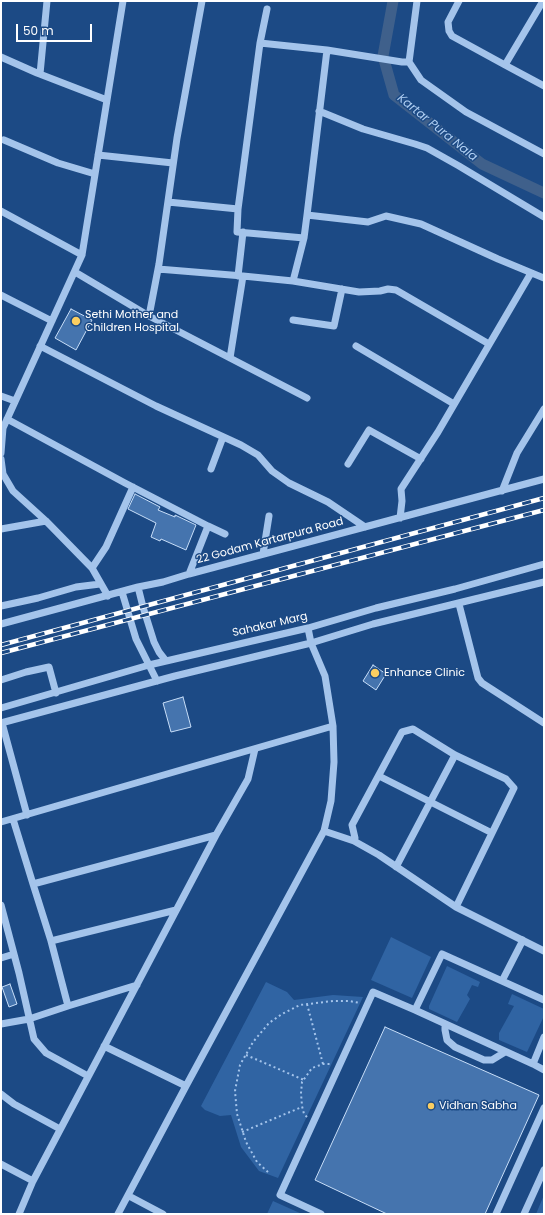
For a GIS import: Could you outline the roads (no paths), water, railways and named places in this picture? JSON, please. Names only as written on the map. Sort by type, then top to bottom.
[{"type":"street","points":[[40,74],[47,1]]},
{"type":"street","points":[[1,453],[3,428],[82,256],[123,1]]},
{"type":"street","points":[[149,316],[158,269],[177,138],[202,1]]},
{"type":"street","points":[[405,62],[417,1]]},
{"type":"street","points":[[459,1],[448,22],[449,31],[452,36],[544,86]]},
{"type":"street","points":[[505,65],[543,1]]},
{"type":"street","points":[[267,9],[260,42],[238,209],[237,232],[304,238]]},
{"type":"street","points":[[260,42],[327,50],[405,62],[420,80],[466,112],[544,154]]},
{"type":"street","points":[[293,281],[304,238],[327,50]]},
{"type":"street","points":[[1,58],[107,100]]},
{"type":"street","points":[[319,110],[363,129],[427,148],[544,217]]},
{"type":"street","points":[[4,140],[58,164],[96,174]]},
{"type":"street","points":[[98,155],[174,163]]},
{"type":"street","points":[[168,202],[238,209]]},
{"type":"street","points":[[1,211],[82,256]]},
{"type":"street","points":[[307,215],[368,222],[386,216],[421,224],[544,278]]},
{"type":"street","points":[[230,358],[240,276],[243,232]]},
{"type":"street","points":[[158,269],[293,281],[359,292],[380,291],[388,288],[396,290],[489,344]]},
{"type":"street","points":[[74,272],[149,316],[307,398]]},
{"type":"street","points":[[400,518],[402,501],[401,489],[421,459],[531,273]]},
{"type":"street","points":[[293,320],[334,326],[342,289]]},
{"type":"street","points":[[1,295],[52,321]]},
{"type":"street","points":[[40,346],[156,406],[258,455],[272,471],[289,483],[328,502],[365,527]]},
{"type":"street","points":[[356,346],[454,404]]},
{"type":"street","points":[[1,396],[15,401]]},
{"type":"street","points":[[502,490],[517,453],[544,409]]},
{"type":"street","points":[[7,419],[133,487],[225,534]]},
{"type":"street","points":[[348,464],[369,430],[421,459]]},
{"type":"street","points":[[211,469],[223,437]]},
{"type":"street","points":[[1,459],[2,474],[13,490],[92,568],[108,596]]},
{"type":"street","name":"22 Godam Kartarpura Road","points":[[1,624],[163,582],[544,479]]},
{"type":"street","points":[[92,568],[106,546],[133,487]]},
{"type":"street","points":[[263,554],[269,516]]},
{"type":"street","points":[[1,529],[46,521]]},
{"type":"street","points":[[189,574],[208,526]]},
{"type":"street","name":"Sahakar Marg","points":[[1,708],[149,665],[308,628],[376,608],[455,589],[544,564]]},
{"type":"street","points":[[27,815],[1,723],[157,681],[311,643],[374,624],[544,582]]},
{"type":"street","points":[[1,606],[38,598],[76,587],[100,584]]},
{"type":"street","points":[[138,588],[154,642],[166,661]]},
{"type":"street","points":[[122,592],[136,639],[157,681]]},
{"type":"street","points":[[459,604],[478,678],[482,683],[544,723]]},
{"type":"street","points":[[118,1214],[324,831],[332,801],[334,762],[333,726],[325,676],[311,643],[308,628]]},
{"type":"street","points":[[1,680],[26,672],[49,668],[56,692]]},
{"type":"street","points":[[1,822],[333,726]]},
{"type":"street","points":[[354,841],[355,838],[352,825],[402,732],[413,729],[455,754],[506,779],[514,788],[456,907]]},
{"type":"street","points":[[19,1214],[33,1181],[60,1128],[216,835],[248,778],[255,749]]},
{"type":"street","points":[[396,867],[455,754]]},
{"type":"street","points":[[379,776],[492,833]]},
{"type":"street","points":[[13,819],[51,941],[68,1006]]},
{"type":"street","points":[[324,831],[354,841],[379,855],[456,907],[544,951]]},
{"type":"street","points":[[33,884],[216,835]]},
{"type":"street","points":[[1,905],[34,1039],[46,1053],[88,1076]]},
{"type":"street","points":[[51,941],[176,910]]},
{"type":"street","points":[[502,981],[523,940]]},
{"type":"street","points":[[1,958],[14,954]]},
{"type":"street","points":[[415,1010],[442,954],[544,1000]]},
{"type":"street","points":[[1,1024],[29,1019],[137,985]]},
{"type":"street","points":[[321,1214],[280,1195],[373,992],[544,1070]]},
{"type":"street","points":[[446,1024],[445,1030],[447,1040],[455,1047],[484,1060],[492,1060],[505,1052]]},
{"type":"street","points":[[532,1064],[544,1037]]},
{"type":"street","points":[[104,1046],[186,1086]]},
{"type":"street","points":[[1,1094],[14,1104],[60,1128]]},
{"type":"street","points":[[496,1214],[544,1108]]},
{"type":"street","points":[[1,1164],[33,1181]]},
{"type":"street","points":[[524,1214],[544,1170]]},
{"type":"street","points":[[129,1196],[155,1212],[163,1214]]},
{"type":"waterway","name":"Kartar Pura Nala","points":[[393,1],[383,56],[394,95],[482,164],[544,193]]},
{"type":"railway","points":[[1,645],[544,498]]},
{"type":"railway","points":[[1,653],[544,510]]},
{"type":"place","name":"Sethi Mother and Children Hospital","points":[[76,321]]},
{"type":"place","name":"Enhance Clinic","points":[[375,673]]},
{"type":"place","name":"Vidhan Sabha","points":[[431,1106]]}]
